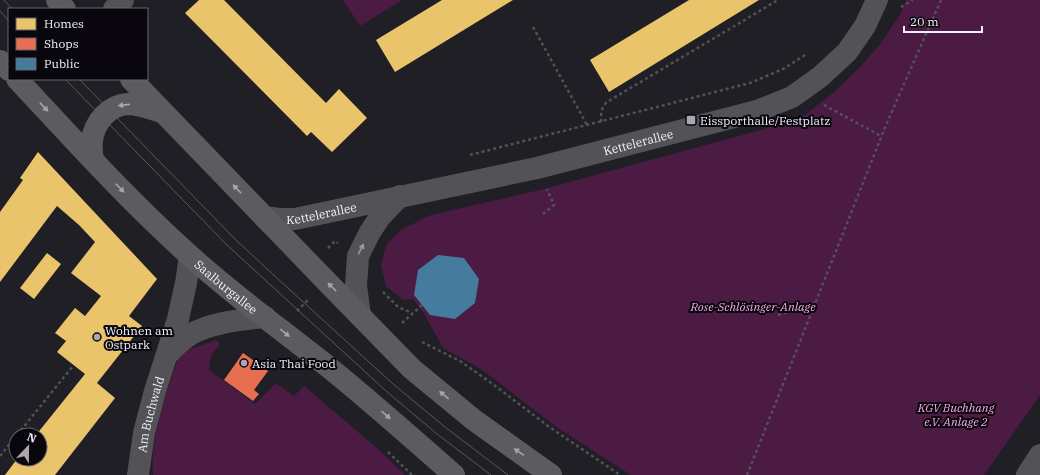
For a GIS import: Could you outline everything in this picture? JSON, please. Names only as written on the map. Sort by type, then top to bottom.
[{"type":"main road","points":[[57,0],[64,8]]},
{"type":"main road","points":[[0,61],[8,69]]},
{"type":"main road","name":"Saalburgallee","points":[[18,80],[93,160],[160,228],[190,256],[264,317],[332,370],[454,475]]},
{"type":"main road","points":[[132,80],[412,369],[474,420],[551,475]]},
{"type":"main road","points":[[93,160],[92,142],[94,131],[109,110],[128,104],[162,112]]},
{"type":"street","points":[[115,8],[123,0]]},
{"type":"street","name":"Kettelerallee","points":[[264,217],[279,219],[295,218],[537,168],[757,111],[792,97],[820,77],[847,52],[865,26],[877,0]]},
{"type":"street","points":[[360,315],[356,286],[358,256],[380,216],[400,196]]},
{"type":"street","name":"Am Buchwald","points":[[138,475],[144,433],[182,301],[190,256]]},
{"type":"street","points":[[167,354],[191,334],[225,322],[264,317]]},
{"type":"street","points":[[1027,475],[1040,455]]},
{"type":"path","points":[[601,122],[602,107],[607,102],[778,0]]},
{"type":"path","points":[[897,9],[912,0]]},
{"type":"path","points":[[747,475],[881,136],[941,0]]},
{"type":"path","points":[[533,27],[586,125]]},
{"type":"path","points":[[466,156],[750,83],[783,69],[811,51]]},
{"type":"path","points":[[818,101],[881,136]]},
{"type":"path","points":[[543,214],[554,205],[545,186]]},
{"type":"path","points":[[381,289],[384,294],[398,307],[412,313]]},
{"type":"path","points":[[295,314],[310,297]]},
{"type":"path","points":[[778,315],[815,302]]},
{"type":"path","points":[[397,327],[422,305]]},
{"type":"path","points":[[416,339],[460,361],[548,426],[620,475]]},
{"type":"path","points":[[24,427],[73,366]]},
{"type":"path","points":[[0,456],[8,447]]},
{"type":"green space","points":[[343,0],[402,0],[360,26]]},
{"type":"green space","name":"Rose-Schlösinger-Anlage","points":[[906,0],[1040,0],[1040,395],[984,475],[631,475],[558,428],[481,369],[443,348],[426,317],[413,299],[403,300],[386,286],[381,265],[386,245],[401,230],[431,215],[540,190],[761,130],[805,115],[833,93],[861,66],[881,43],[901,13]]},
{"type":"green space","points":[[216,340],[220,344],[211,355],[209,370],[255,404],[276,383],[294,396],[304,386],[378,449],[405,475],[153,475],[154,445],[160,414],[179,355],[188,350]]},
{"type":"building: Homes","points":[[199,0],[224,0],[326,103],[339,89],[367,118],[332,152],[311,132],[307,136],[185,13]]},
{"type":"building: Homes","points":[[442,0],[513,0],[395,72],[376,40]]},
{"type":"building: Homes","points":[[689,0],[759,0],[609,92],[590,60]]},
{"type":"building: Homes","points":[[38,152],[157,279],[129,316],[142,326],[97,383],[115,398],[55,475],[5,475],[11,467],[48,467],[48,427],[42,427],[85,374],[57,352],[66,341],[55,333],[75,308],[85,316],[101,296],[71,273],[95,242],[79,225],[57,206],[0,282],[0,212],[23,180],[20,178]]},
{"type":"building: Homes","points":[[47,253],[61,264],[34,299],[20,288]]},
{"type":"building: Shops","points":[[243,353],[268,371],[254,390],[259,394],[253,401],[224,380]]},
{"type":"building: Public","points":[[438,255],[464,258],[479,279],[475,303],[455,319],[430,315],[414,295],[418,270]]},
{"type":"tram line","points":[[4,0],[11,8]]},
{"type":"tram line","points":[[0,11],[8,20]]},
{"type":"tram line","points":[[66,80],[227,245],[386,391],[437,434],[491,475]]},
{"type":"tram line","points":[[80,80],[236,240],[266,268],[393,384],[445,427],[508,475]]},
{"type":"place","name":"Eissporthalle/Festplatz","points":[[691,120]]},
{"type":"place","name":"Wohnen am Ostpark","points":[[97,337]]},
{"type":"place","name":"Asia Thai Food","points":[[244,363]]},
{"type":"park label","name":"KGV Buchhang e.V. Anlage 2","points":[[956,414]]}]
